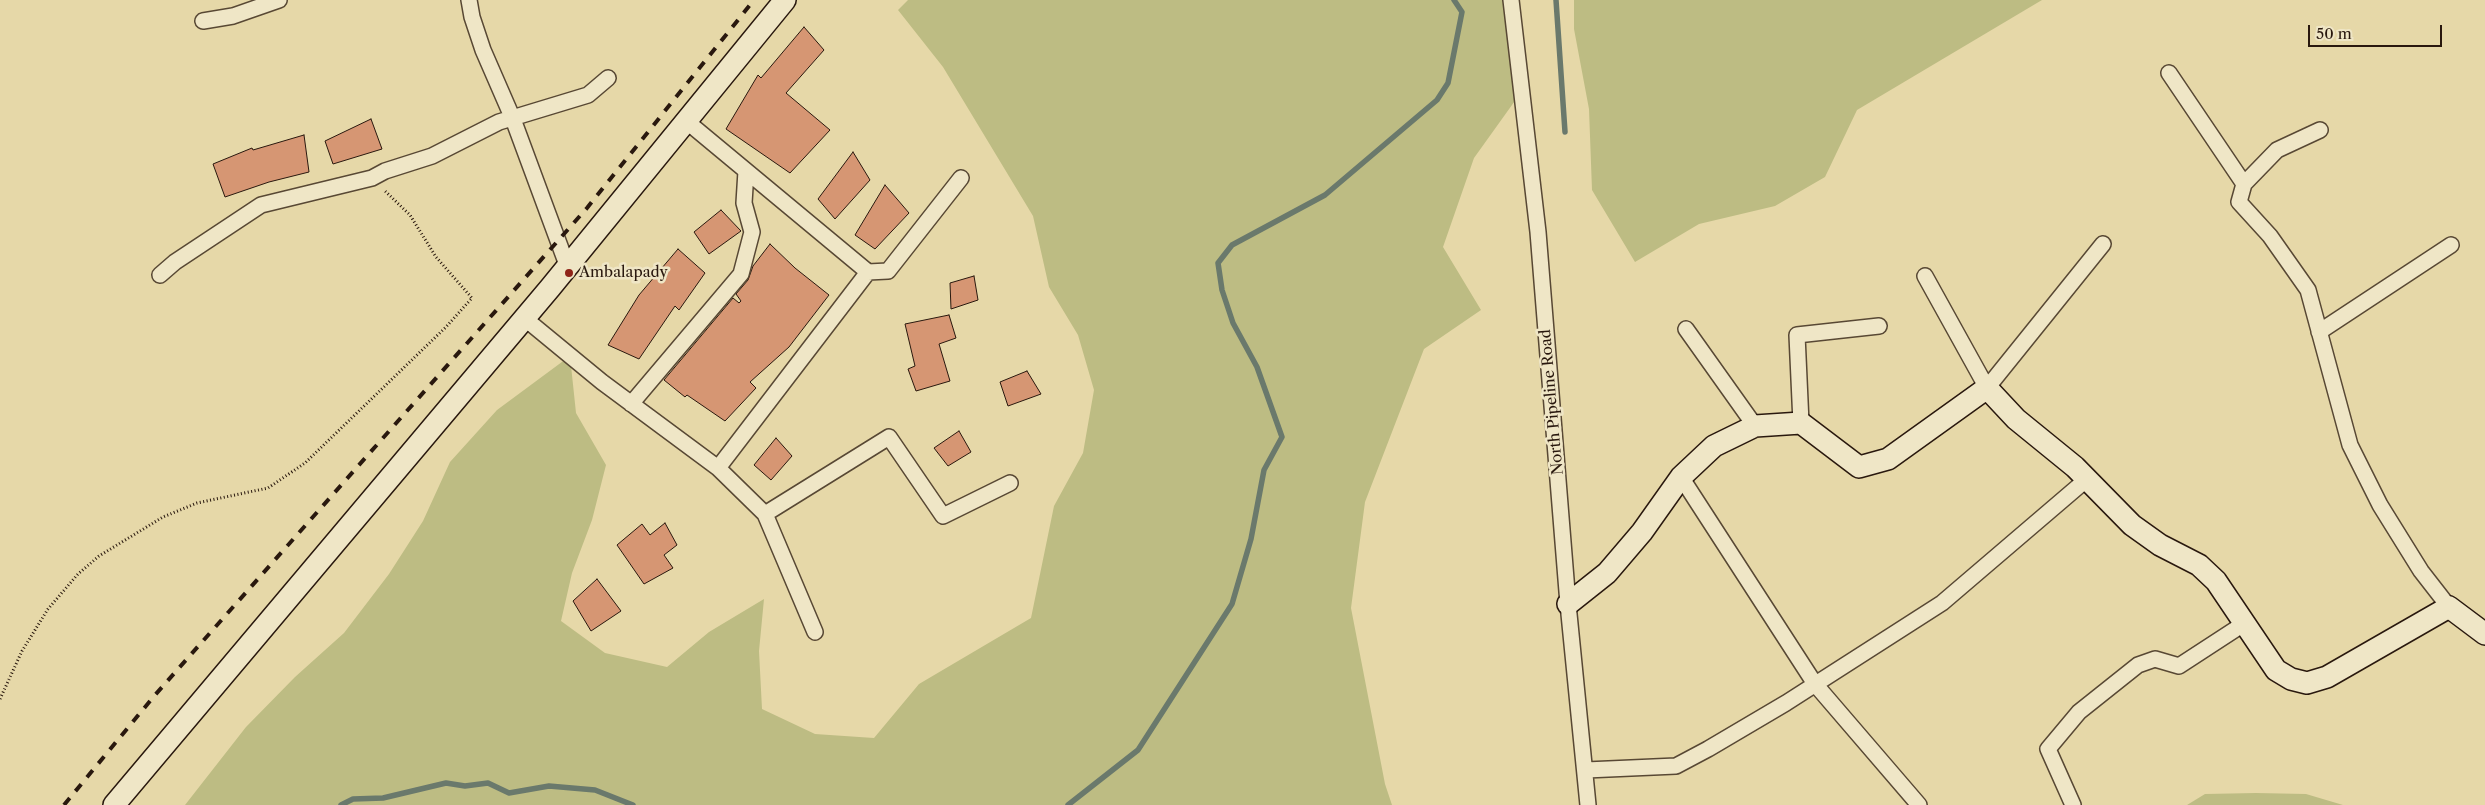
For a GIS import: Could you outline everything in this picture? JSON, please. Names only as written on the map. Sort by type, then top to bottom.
[{"type":"street","points":[[203,21],[233,16],[279,0]]},
{"type":"street","points":[[469,0],[472,17],[483,50],[513,119],[567,265]]},
{"type":"street","points":[[114,805],[524,318],[785,0]]},
{"type":"street","name":"North Pipeline Road","points":[[1511,0],[1538,232],[1568,604],[1588,805]]},
{"type":"street","points":[[2169,73],[2244,184]]},
{"type":"street","points":[[160,275],[175,262],[261,205],[372,178],[384,171],[432,156],[499,122],[588,95],[608,78]]},
{"type":"street","points":[[685,120],[868,272],[888,271],[961,178]]},
{"type":"street","points":[[2320,130],[2276,150],[2244,184],[2239,202],[2270,236],[2308,290],[2350,445],[2380,505],[2421,571],[2449,606],[2485,634]]},
{"type":"street","points":[[631,404],[741,274],[752,232],[744,203],[746,171]]},
{"type":"street","points":[[1568,604],[1607,573],[1642,532],[1681,477],[1714,446],[1755,426],[1801,423],[1859,467],[1888,459],[1987,388],[2104,244]]},
{"type":"street","points":[[2319,332],[2451,245]]},
{"type":"street","points":[[718,468],[868,272]]},
{"type":"street","points":[[1925,276],[1987,388],[2016,419],[2088,479],[2132,525],[2160,546],[2200,565],[2216,581],[2276,670],[2291,679],[2307,683],[2327,677],[2449,606]]},
{"type":"street","points":[[524,318],[631,404],[718,468],[765,514],[814,632]]},
{"type":"street","points":[[1801,423],[1797,335],[1879,326]]},
{"type":"street","points":[[1686,329],[1755,426]]},
{"type":"street","points":[[765,514],[888,437],[943,516],[1010,483]]},
{"type":"street","points":[[1681,477],[1815,684],[1919,805]]},
{"type":"street","points":[[1586,770],[1676,766],[1732,735],[1942,603],[2088,479]]},
{"type":"street","points":[[2074,805],[2048,749],[2079,712],[2138,664],[2155,659],[2180,666],[2244,623]]},
{"type":"path","points":[[0,699],[22,651],[48,609],[78,574],[99,556],[163,517],[197,503],[268,488],[305,463],[446,327],[472,298],[436,257],[410,215],[372,178]]},
{"type":"shaded area","points":[[908,0],[1502,0],[1513,13],[1522,91],[1474,158],[1443,247],[1481,310],[1424,349],[1365,502],[1351,608],[1385,784],[1392,805],[185,805],[246,727],[295,677],[344,633],[389,574],[423,521],[450,462],[497,410],[570,356],[576,413],[606,465],[592,520],[572,573],[561,621],[605,653],[667,667],[709,632],[764,599],[759,651],[762,709],[815,734],[874,738],[919,684],[1031,618],[1054,506],[1083,453],[1094,390],[1078,335],[1049,287],[1033,216],[943,67],[898,10]]},
{"type":"shaded area","points":[[1574,0],[2042,0],[1857,110],[1825,177],[1775,206],[1699,224],[1635,262],[1592,190],[1589,109],[1574,29]]},
{"type":"shaded area","points":[[2205,794],[2306,794],[2343,805],[2187,805]]},
{"type":"building","points":[[804,27],[824,50],[786,93],[830,130],[790,173],[726,129],[758,75],[761,78]]},
{"type":"building","points":[[371,119],[382,149],[333,164],[325,141]]},
{"type":"building","points":[[304,135],[309,172],[269,182],[225,197],[213,164],[252,148],[253,150]]},
{"type":"building","points":[[853,152],[870,180],[835,219],[818,199]]},
{"type":"building","points":[[885,185],[909,213],[875,249],[855,235]]},
{"type":"building","points":[[721,210],[741,231],[709,254],[694,232]]},
{"type":"building","points":[[770,244],[795,268],[829,295],[789,347],[750,382],[756,388],[725,421],[687,395],[685,397],[664,380],[733,298],[739,303],[741,301],[736,294],[748,280],[753,266]]},
{"type":"building","points":[[678,249],[705,273],[679,310],[675,306],[639,359],[608,345],[639,295]]},
{"type":"building","points":[[974,276],[978,300],[951,309],[950,283]]},
{"type":"building","points":[[949,315],[956,338],[939,344],[950,381],[916,391],[908,369],[915,366],[905,324]]},
{"type":"building","points":[[1027,371],[1041,394],[1008,406],[1000,382]]},
{"type":"building","points":[[959,431],[971,452],[948,466],[934,448]]},
{"type":"building","points":[[776,438],[792,456],[771,480],[754,465]]},
{"type":"building","points":[[665,523],[677,545],[664,555],[673,568],[644,584],[617,545],[642,524],[650,535]]},
{"type":"building","points":[[597,579],[621,611],[591,631],[573,601]]},
{"type":"waterway","points":[[1068,805],[1138,750],[1232,604],[1251,539],[1264,470],[1282,437],[1257,367],[1233,323],[1222,290],[1218,263],[1232,245],[1325,195],[1437,100],[1448,83],[1462,12],[1454,0]]},
{"type":"waterway","points":[[1556,0],[1565,132]]},
{"type":"waterway","points":[[341,805],[353,799],[383,798],[446,783],[465,786],[488,783],[509,793],[549,786],[595,790],[633,805]]},
{"type":"railway","points":[[64,805],[155,695],[587,208],[754,0]]},
{"type":"place","name":"Ambalapady","points":[[569,273]]}]
